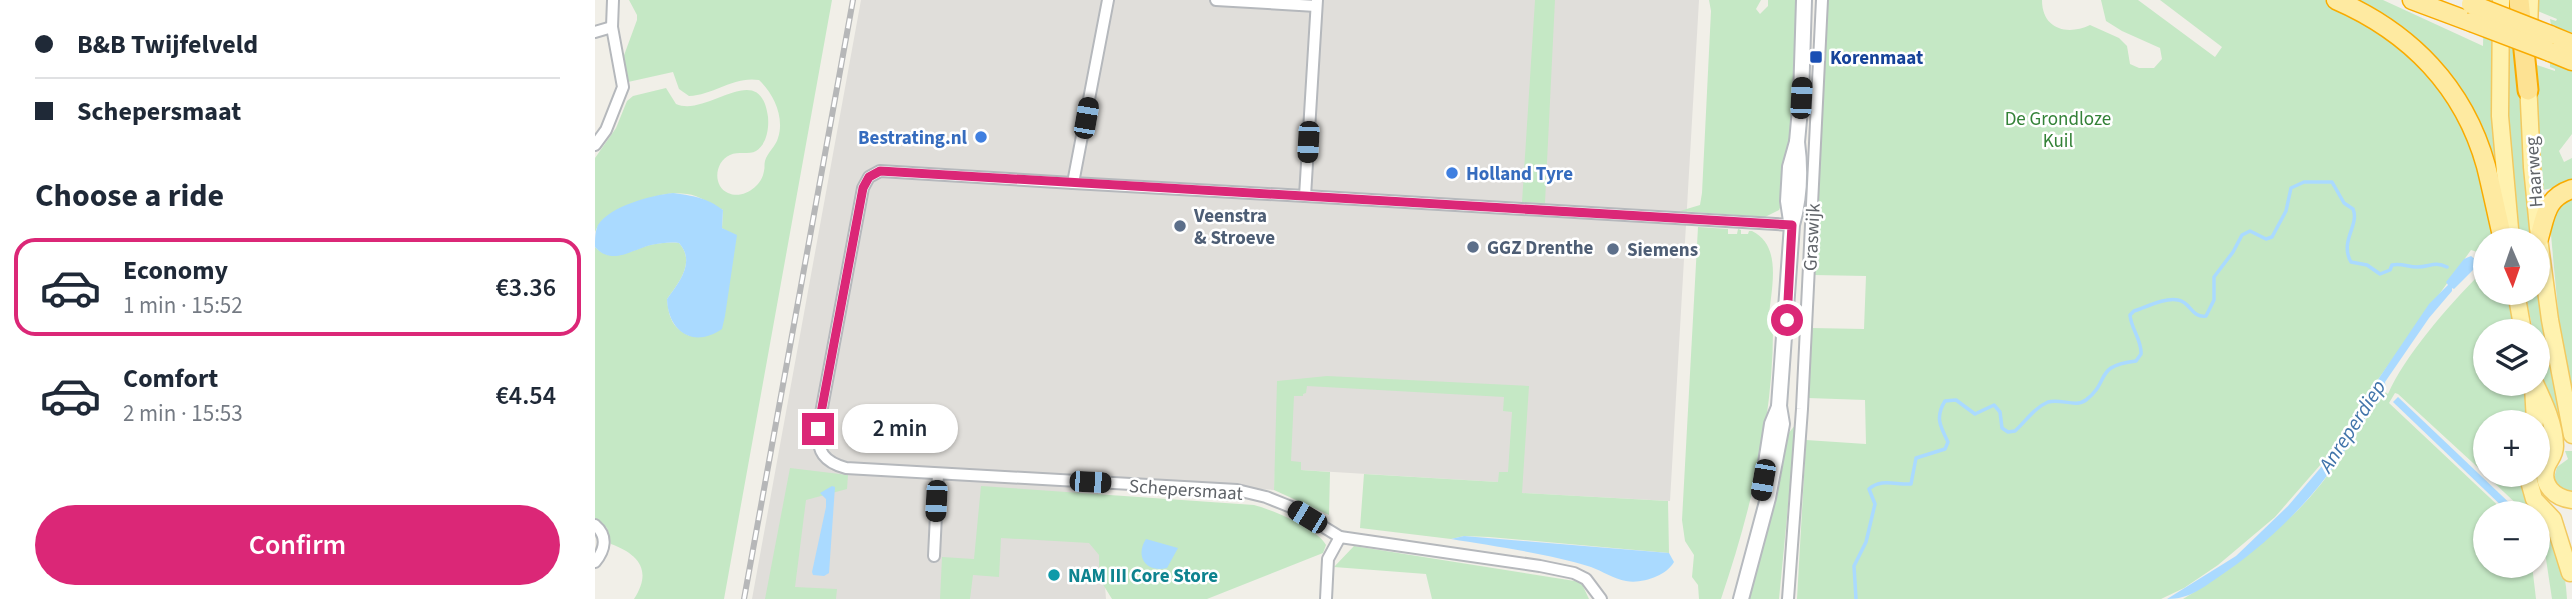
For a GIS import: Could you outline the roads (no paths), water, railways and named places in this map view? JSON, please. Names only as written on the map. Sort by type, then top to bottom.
[{"type":"highway","points":[[2336,0],[2389,27],[2415,48],[2444,80],[2464,111],[2479,144],[2500,228]]},
{"type":"highway","points":[[2412,0],[2467,9],[2550,44],[2572,61]]},
{"type":"highway","points":[[2519,0],[2528,90]]},
{"type":"highway","points":[[2550,44],[2572,44]]},
{"type":"highway","points":[[2542,228],[2549,205],[2561,193],[2572,189]]},
{"type":"main road","name":"Graswijk","points":[[1741,599],[1768,498],[1782,424],[1779,406],[1792,225],[1799,201],[1797,142],[1804,57],[1804,0]]},
{"type":"main road","name":"Haarweg","points":[[2530,0],[2528,90],[2538,228]]},
{"type":"main road","name":"Haarweg","points":[[2499,6],[2500,116],[2510,228]]},
{"type":"main road","name":"Haarweg","points":[[2548,305],[2572,435]]},
{"type":"main road","name":"Haarweg","points":[[2563,383],[2572,409]]},
{"type":"main road","points":[[2541,396],[2546,405],[2553,456],[2547,468],[2547,482],[2562,506]]},
{"type":"main road","name":"Graswijk","points":[[1732,599],[1757,511],[1772,424],[1779,406]]},
{"type":"main road","points":[[2551,448],[2561,442],[2572,442]]},
{"type":"main road","points":[[2529,487],[2531,495],[2562,506]]},
{"type":"main road","points":[[2539,487],[2543,495],[2562,506]]},
{"type":"main road","points":[[2562,506],[2553,519],[2571,580]]},
{"type":"street","points":[[595,145],[612,118],[623,88],[612,27],[613,0]]},
{"type":"street","points":[[1108,0],[1073,183],[1792,225]]},
{"type":"street","points":[[1216,0],[1317,3],[1305,196]]},
{"type":"street","name":"Graswijk","points":[[1788,599],[1802,408],[1822,0]]},
{"type":"street","points":[[595,32],[612,27]]},
{"type":"street","name":"Schepersmaat","points":[[1073,183],[880,171],[869,177],[863,188],[818,429],[820,453],[831,464],[846,468],[938,474],[1237,490],[1291,507],[1340,537],[1574,573],[1586,579],[1601,599]]},
{"type":"street","points":[[934,556],[938,474]]},
{"type":"street","points":[[595,525],[603,536],[604,544],[595,562]]},
{"type":"street","points":[[1326,599],[1328,559],[1340,537]]},
{"type":"water","points":[[673,193],[711,202],[723,210],[722,228],[737,235],[722,329],[711,335],[692,337],[684,334],[677,328],[668,310],[667,299],[681,279],[686,265],[684,250],[679,243],[651,245],[615,256],[601,253],[595,247],[598,225],[612,212],[643,199]]},
{"type":"water","name":"Anreperdiep","points":[[2473,258],[2473,270],[2452,288],[2429,318],[2385,382],[2386,389],[2313,493],[2269,538],[2237,564],[2195,592],[2167,599],[2236,556],[2288,506],[2334,452],[2373,387],[2429,304],[2448,285],[2446,282],[2464,259]]},
{"type":"water","points":[[2398,397],[2473,468],[2473,479],[2393,402]]},
{"type":"water","points":[[835,487],[829,573],[824,576],[813,575],[826,507],[826,499],[820,493]]},
{"type":"water","points":[[2482,487],[2493,487],[2507,501],[2496,501]]},
{"type":"water","points":[[1464,536],[1669,553],[1674,562],[1653,578],[1626,581],[1558,558],[1451,539]]},
{"type":"water","points":[[1146,539],[1178,548],[1167,568],[1153,568],[1144,562],[1142,551]]},
{"type":"waterway","points":[[1856,599],[1854,566],[1866,542],[1875,504],[1869,489],[1884,483],[1911,484],[1916,458],[1945,449],[1948,442],[1939,417],[1945,401],[1956,400],[1975,414],[1994,405],[2000,412],[2002,428],[2008,432],[2015,431],[2034,411],[2048,402],[2077,403],[2086,400],[2094,393],[2108,371],[2123,363],[2136,361],[2141,354],[2130,315],[2134,311],[2173,299],[2182,301],[2197,315],[2206,316],[2214,300],[2214,277],[2242,235],[2250,231],[2266,239],[2272,237],[2286,211],[2291,188],[2304,182],[2332,182],[2344,203],[2353,209],[2354,221],[2347,247],[2351,262],[2367,265],[2380,274],[2390,270],[2392,265],[2417,267],[2439,264],[2447,267]]},
{"type":"railway","points":[[744,599],[853,0]]},
{"type":"place","name":"Korenmaat","points":[[1816,57]]},
{"type":"place","name":"Bestrating.nl","points":[[981,137]]},
{"type":"place","name":"Holland Tyre","points":[[1452,173]]},
{"type":"place","name":"Veenstra & Stroeve","points":[[1180,226]]},
{"type":"place","name":"GGZ Drenthe","points":[[1473,247]]},
{"type":"place","name":"Siemens","points":[[1613,249]]},
{"type":"place","name":"NAM III Core Store","points":[[1054,575]]},
{"type":"park label","name":"De Grondloze Kuil","points":[[2058,129]]}]
